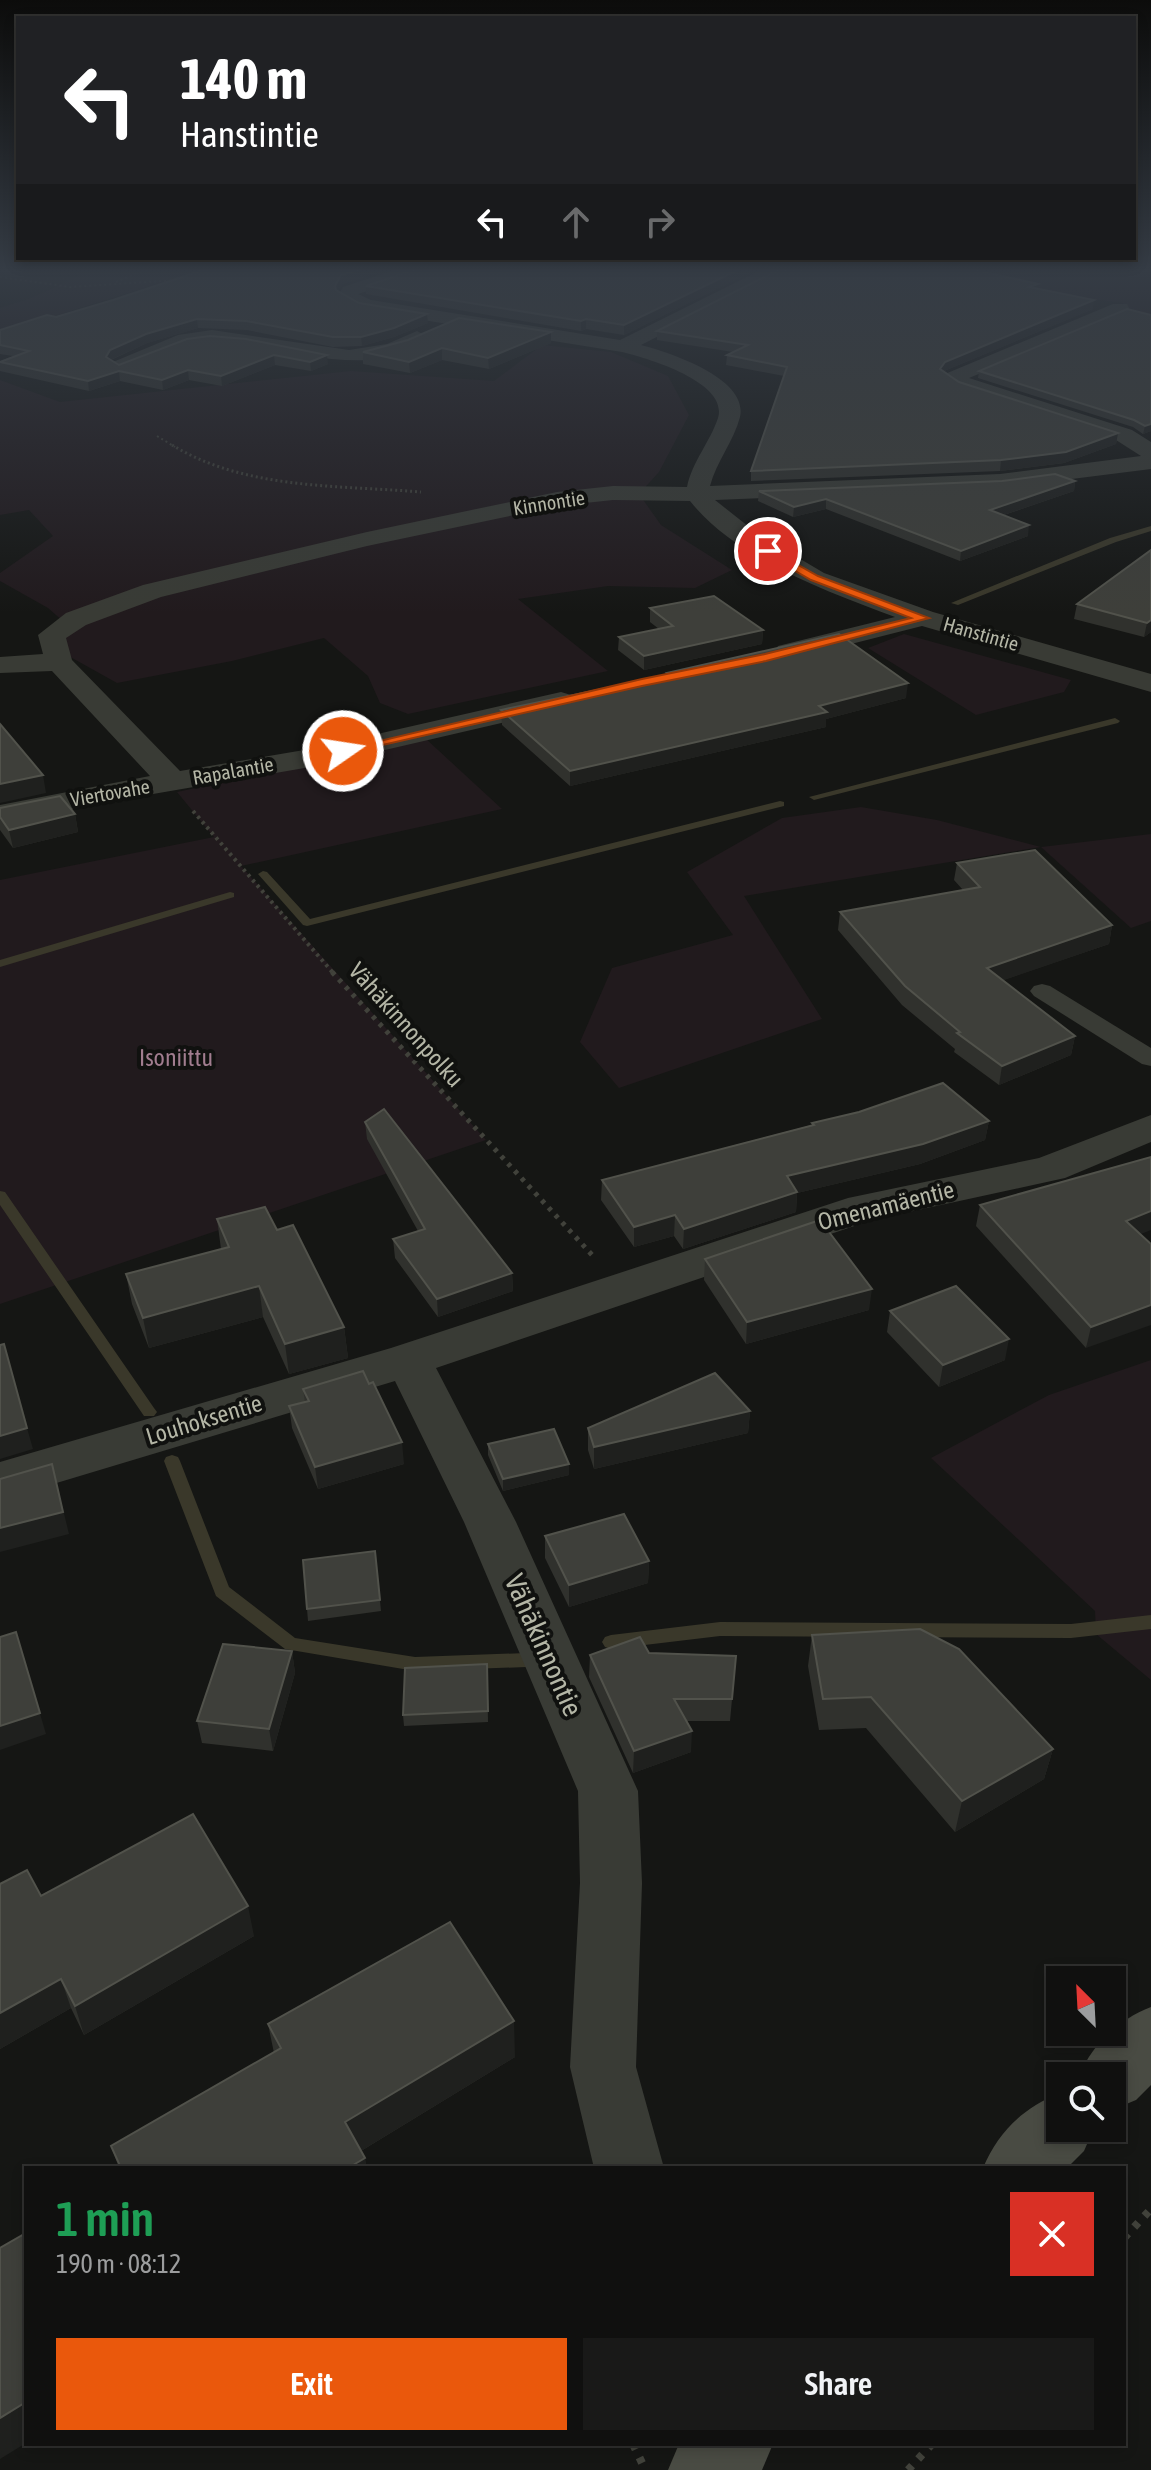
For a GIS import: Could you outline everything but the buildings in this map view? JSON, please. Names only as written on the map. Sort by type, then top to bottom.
[{"type":"main road","points":[[1126,2063],[1151,2039]]},
{"type":"main road","points":[[1020,2166],[1046,2141]]},
{"type":"main road","points":[[707,2470],[732,2446]]},
{"type":"street","points":[[697,494],[699,482],[730,415],[728,401],[712,382]]},
{"type":"street","points":[[961,382],[1124,435],[1147,449],[1151,455]]},
{"type":"street","points":[[1124,435],[1151,422]]},
{"type":"street","name":"Kinnontie","points":[[59,662],[52,635],[76,619],[152,591],[367,539],[557,499],[613,493],[697,494],[1000,481],[1151,462]]},
{"type":"street","name":"Hanstintie","points":[[697,494],[739,532],[796,568],[850,593],[923,618],[1151,683]]},
{"type":"street","points":[[766,658],[923,618]]},
{"type":"street","points":[[0,665],[59,662]]},
{"type":"street","name":"Rapalantie","points":[[59,662],[173,782],[316,757],[584,696]]},
{"type":"street","name":"Viertovahe","points":[[0,815],[95,794],[173,782]]},
{"type":"street","name":"Omenamäentie","points":[[620,1286],[863,1208],[1050,1169],[1151,1127]]},
{"type":"street","points":[[408,1360],[620,1286]]},
{"type":"street","name":"Louhoksentie","points":[[0,1481],[408,1360]]},
{"type":"street","name":"Vähäkinnontie","points":[[408,1360],[490,1522],[608,1791],[611,1883],[603,2067],[628,2166]]},
{"type":"lane","points":[[1042,991],[1151,1059]]},
{"type":"path","points":[[157,436],[200,462],[247,477],[423,492]]},
{"type":"path","name":"Vähäkinnonpolku","points":[[173,782],[188,806],[341,982],[620,1286]]},
{"type":"path","points":[[1126,2236],[1151,2209]]},
{"type":"path","points":[[634,2446],[646,2470]]},
{"type":"path","points":[[908,2470],[930,2446]]},
{"type":"green space","points":[[0,382],[60,402],[245,382],[671,382],[689,415],[659,472],[639,494],[661,525],[732,570],[695,588],[608,586],[518,599],[608,671],[408,714],[380,703],[368,676],[324,638],[232,661],[117,683],[56,649],[64,622],[48,608],[0,581],[0,573],[53,536],[29,510],[0,515]]},
{"type":"green space","points":[[904,634],[1071,680],[1064,692],[976,715],[868,648]]},
{"type":"green space","name":"Isoniittu","points":[[425,738],[502,809],[241,866],[486,1140],[0,1304],[0,880],[214,837],[177,792]]},
{"type":"green space","points":[[861,807],[937,820],[1041,847],[744,896],[822,1019],[619,1088],[580,1042],[612,968],[733,935],[687,872],[782,818]]},
{"type":"green space","points":[[1151,834],[1151,921],[1131,928],[1041,847]]},
{"type":"green space","points":[[1151,1360],[1151,1680],[1096,1634],[1095,1611],[931,1458],[1049,1395]]},
{"type":"waterway","points":[[955,603],[1151,528]]},
{"type":"waterway","points":[[814,797],[1115,721]]},
{"type":"waterway","points":[[263,874],[307,923],[780,804]]},
{"type":"waterway","points":[[0,964],[230,895]]},
{"type":"waterway","points":[[0,1195],[149,1412]]},
{"type":"waterway","points":[[172,1461],[222,1591],[291,1644],[415,1664],[526,1660]]},
{"type":"waterway","points":[[611,1642],[720,1629],[1071,1631],[1151,1622]]},
{"type":"route","points":[[343,751],[642,682],[766,658],[923,618],[815,578],[768,551]]}]
